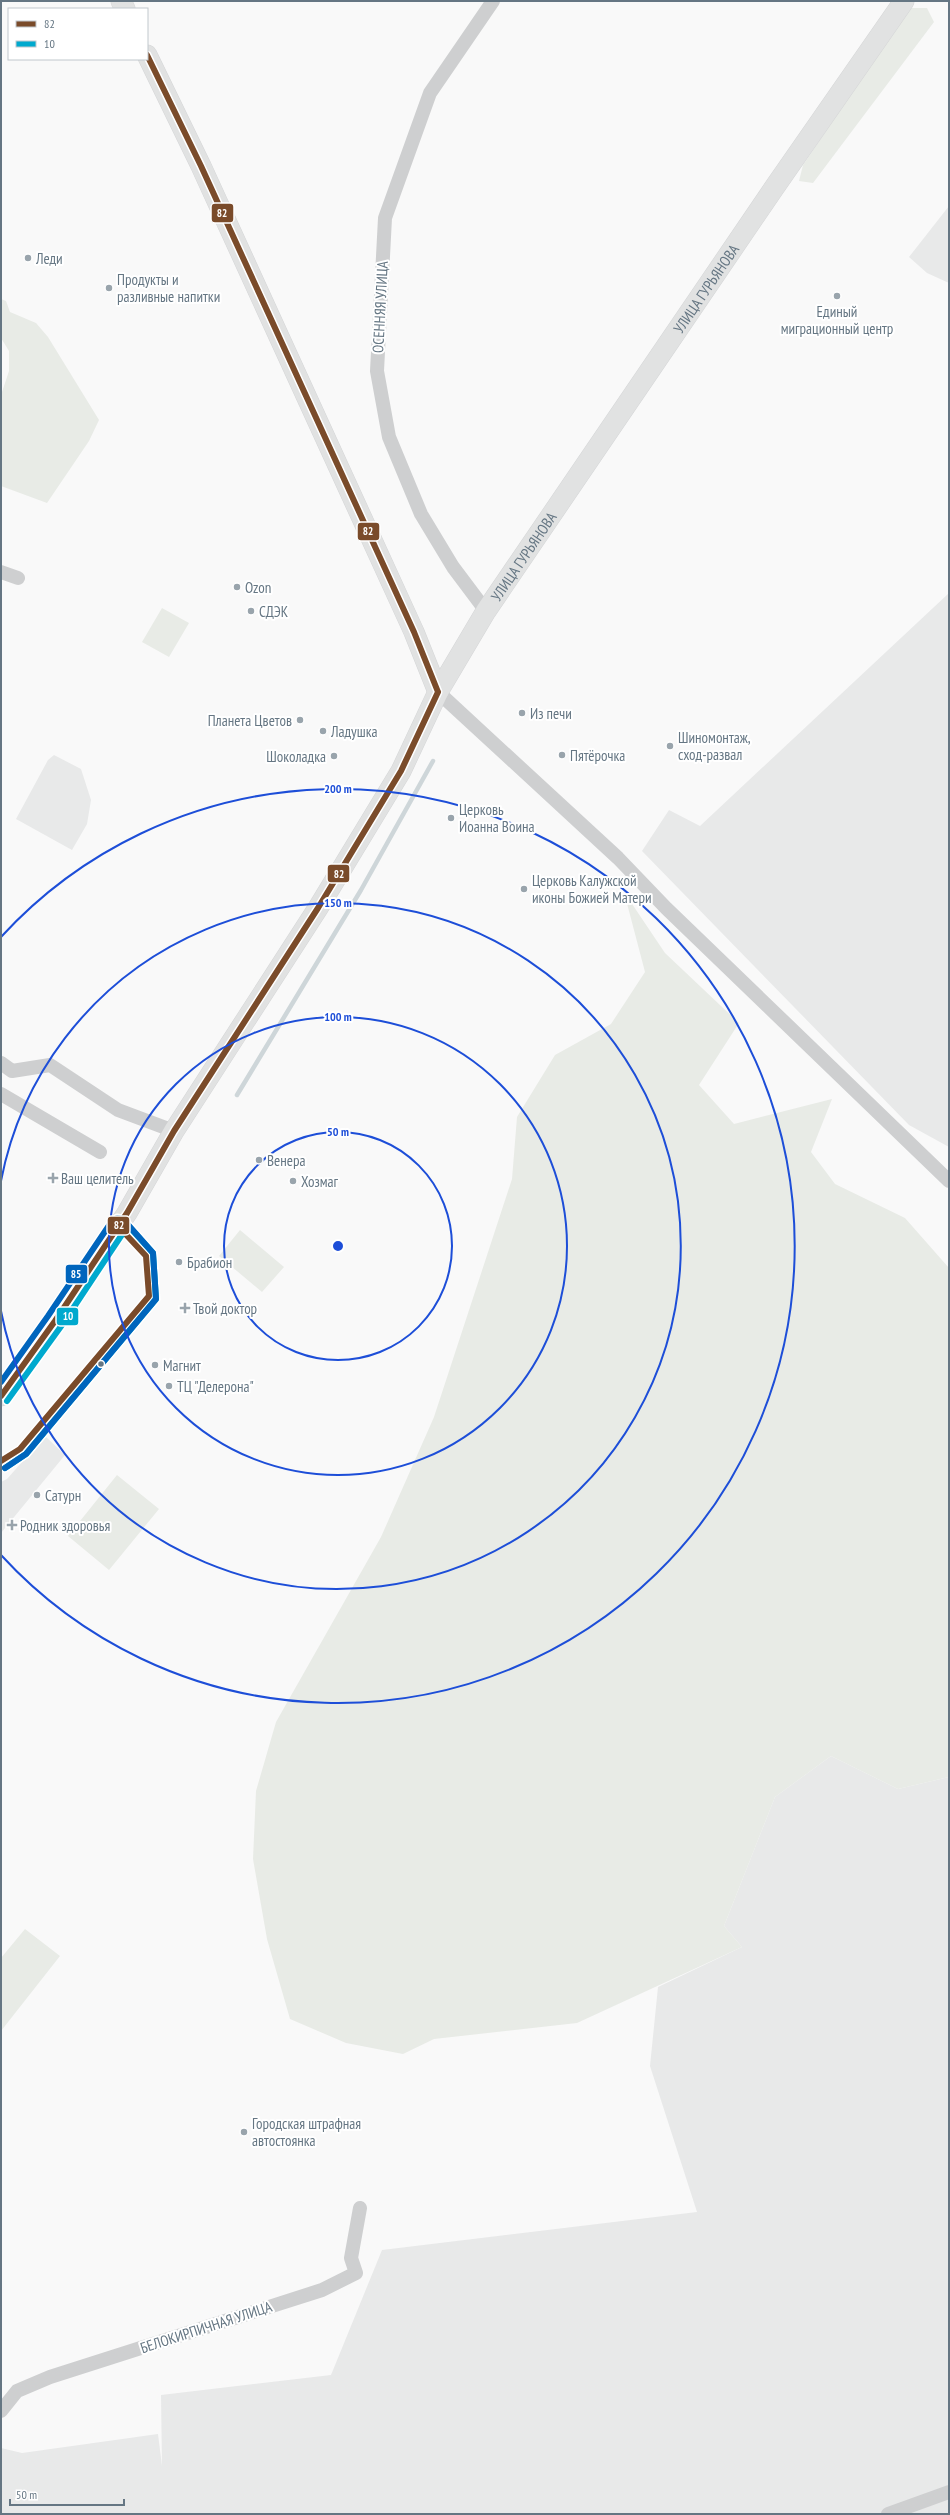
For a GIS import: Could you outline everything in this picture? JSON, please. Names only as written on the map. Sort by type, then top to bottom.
[{"type":"street","name":"ОСЕННЯЯ УЛИЦА","points":[[486,612],[453,567],[421,514],[389,437],[377,371],[386,218],[430,93],[493,1]]},
{"type":"street","name":"УЛИЦА ГУРЬЯНОВА","points":[[1,1396],[55,1321],[118,1226],[174,1131],[318,908],[401,771],[438,692],[486,612],[774,188],[904,1]]},
{"type":"street","points":[[148,56],[201,166],[414,632],[438,692],[612,852],[666,908],[949,1181]]},
{"type":"street","points":[[1,572],[18,578]]},
{"type":"street","points":[[1,1063],[12,1071],[50,1065],[118,1110],[174,1131]]},
{"type":"street","points":[[1,1094],[100,1152]]},
{"type":"street","name":"БЕЛОКИРПИЧНАЯ УЛИЦА","points":[[1,2411],[17,2391],[50,2377],[322,2290],[356,2273],[351,2258],[360,2208]]},
{"type":"street","points":[[888,2514],[949,2492]]},
{"type":"shaded area","points":[[909,8],[927,8],[934,22],[813,183],[799,181],[803,165]]},
{"type":"shaded area","points":[[949,206],[949,283],[927,273],[909,257]]},
{"type":"shaded area","points":[[1,299],[6,301],[10,312],[36,323],[48,337],[99,420],[89,441],[47,503],[1,486],[1,395],[9,371],[9,351],[1,338]]},
{"type":"shaded area","points":[[949,593],[949,1147],[909,1125],[642,851],[669,810],[700,826]]},
{"type":"shaded area","points":[[162,608],[189,623],[169,657],[142,642]]},
{"type":"shaded area","points":[[54,755],[81,769],[91,800],[87,824],[72,850],[16,819],[48,760]]},
{"type":"shaded area","points":[[624,892],[665,953],[739,1023],[699,1085],[734,1124],[832,1099],[811,1152],[835,1184],[905,1218],[949,1268],[949,1777],[898,1789],[831,1756],[775,1797],[724,1926],[742,1947],[577,2023],[434,2039],[403,2054],[346,2043],[290,2019],[267,1939],[253,1859],[256,1791],[276,1722],[381,1537],[434,1417],[512,1179],[517,1117],[555,1055],[611,1024],[645,972]]},
{"type":"shaded area","points":[[240,1230],[284,1267],[262,1292],[219,1256]]},
{"type":"shaded area","points":[[45,1436],[65,1455],[1,1533],[1,1482],[7,1479]]},
{"type":"shaded area","points":[[117,1475],[159,1509],[109,1570],[68,1536]]},
{"type":"shaded area","points":[[831,1756],[898,1789],[949,1777],[949,2514],[1,2514],[1,2448],[22,2453],[158,2434],[162,2466],[161,2395],[331,2375],[382,2250],[697,2212],[650,2066],[658,1987],[742,1947],[724,1926],[775,1797]]},
{"type":"shaded area","points":[[25,1929],[60,1956],[1,2031],[1,1958]]},
{"type":"waterway","points":[[237,1095],[361,890],[433,761]]},
{"type":"transit line","name":"82","points":[[148,57],[201,166],[414,632],[438,692]]},
{"type":"transit line","name":"82","points":[[1,1396],[55,1321],[127,1213],[174,1131],[318,908],[401,771],[438,692]]},
{"type":"transit line","name":"85","points":[[1,1382],[48,1316],[112,1221],[117,1218],[123,1219],[153,1253],[156,1299],[26,1454],[5,1468]]},
{"type":"transit line","name":"10","points":[[5,1468],[26,1454],[156,1299],[153,1253],[124,1221]]},
{"type":"transit line","name":"82","points":[[1,1461],[20,1449],[149,1296],[146,1256],[118,1226]]},
{"type":"transit line","name":"10","points":[[7,1401],[62,1325],[125,1230]]},
{"type":"place","name":"Леди","points":[[28,258]]},
{"type":"place","name":"Продукты и разливные напитки","points":[[109,288]]},
{"type":"place","name":"Единый миграционный центр","points":[[837,296]]},
{"type":"place","name":"Ozon","points":[[237,587]]},
{"type":"place","name":"СДЭК","points":[[251,611]]},
{"type":"place","name":"Из печи","points":[[522,713]]},
{"type":"place","name":"Планета Цветов","points":[[300,720]]},
{"type":"place","name":"Ладушка","points":[[323,731]]},
{"type":"place","name":"Шиномонтаж, сход-развал","points":[[670,746]]},
{"type":"place","name":"Пятёрочка","points":[[562,755]]},
{"type":"place","name":"Шоколадка","points":[[334,756]]},
{"type":"place","name":"Церковь Иоанна Воина","points":[[451,818]]},
{"type":"place","name":"Церковь Калужской иконы Божией Матери","points":[[524,889]]},
{"type":"place","name":"Венера","points":[[259,1160]]},
{"type":"place","name":"Ваш целитель","points":[[53,1178]]},
{"type":"place","name":"Хозмаг","points":[[293,1181]]},
{"type":"place","name":"Брабион","points":[[179,1262]]},
{"type":"place","name":"Твой доктор","points":[[185,1308]]},
{"type":"place","name":"Магнит","points":[[155,1365]]},
{"type":"place","name":"ТЦ \"Делерона\"","points":[[169,1386]]},
{"type":"place","name":"Сатурн","points":[[37,1495]]},
{"type":"place","name":"Родник здоровья","points":[[12,1525]]},
{"type":"place","name":"Городская штрафная автостоянка","points":[[244,2132]]}]
